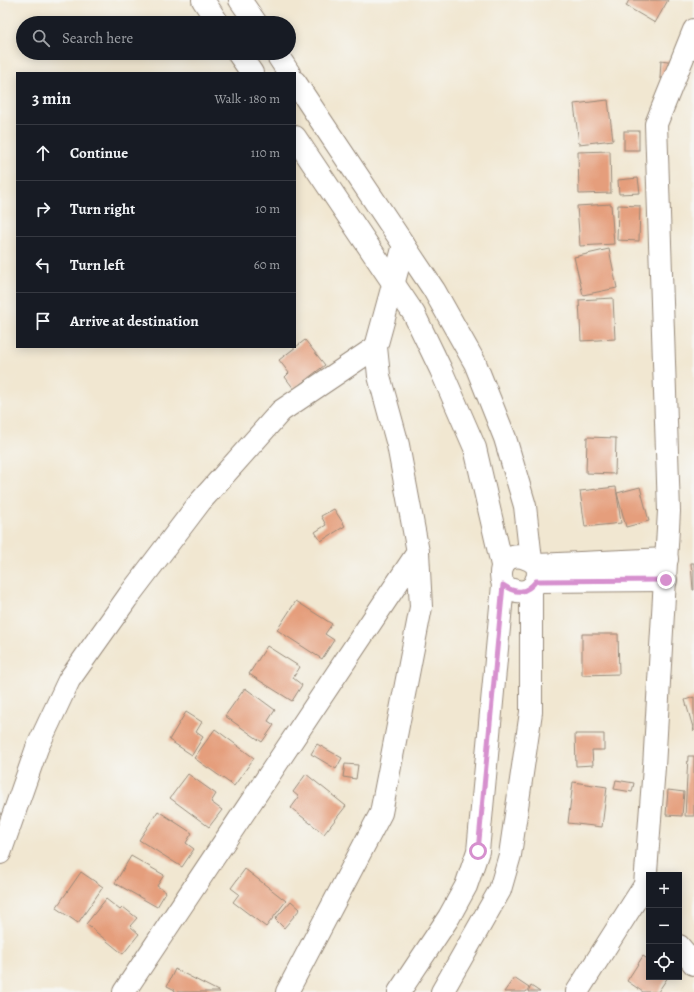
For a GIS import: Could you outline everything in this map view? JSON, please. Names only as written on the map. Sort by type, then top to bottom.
[{"type":"street","points":[[203,0],[213,16]]},
{"type":"street","points":[[240,0],[251,16]]},
{"type":"street","points":[[648,872],[669,511],[656,124],[694,30]]},
{"type":"street","points":[[243,60],[251,72]]},
{"type":"street","points":[[281,60],[288,72]]},
{"type":"street","points":[[296,83],[434,290],[475,363],[505,438],[525,506],[534,573],[531,712],[510,856],[500,890],[442,992]]},
{"type":"street","points":[[296,138],[414,314],[441,370],[475,448],[503,575],[512,591],[522,592],[534,573]]},
{"type":"street","points":[[287,992],[381,813],[421,607],[418,552],[398,445],[379,376],[376,347],[404,245]]},
{"type":"street","points":[[0,854],[37,748],[69,680],[130,594],[200,502],[281,411],[376,347]]},
{"type":"street","points":[[124,992],[418,552]]},
{"type":"street","points":[[399,992],[449,917],[466,886],[478,851],[503,575],[510,557],[521,555],[534,573]]},
{"type":"street","points":[[534,573],[667,558]]},
{"type":"street","points":[[534,573],[666,580]]},
{"type":"street","points":[[577,992],[646,890]]},
{"type":"street","points":[[682,950],[694,964]]},
{"type":"building","points":[[629,0],[668,0],[655,23],[626,6]]},
{"type":"building","points":[[661,60],[674,62],[672,79],[660,78]]},
{"type":"building","points":[[608,100],[613,140],[579,144],[574,104]]},
{"type":"building","points":[[624,131],[639,131],[639,150],[624,150]]},
{"type":"building","points":[[610,151],[611,193],[579,194],[578,152]]},
{"type":"building","points":[[638,178],[640,193],[619,194],[618,180]]},
{"type":"building","points":[[611,204],[614,244],[580,246],[577,206]]},
{"type":"building","points":[[618,205],[640,206],[639,241],[617,240]]},
{"type":"building","points":[[609,249],[617,288],[583,295],[574,257]]},
{"type":"building","points":[[613,298],[615,339],[581,341],[579,300]]},
{"type":"building","points":[[305,340],[325,365],[294,389],[285,377],[289,373],[279,360]]},
{"type":"building","points":[[587,437],[616,438],[615,474],[586,473]]},
{"type":"building","points":[[616,487],[621,523],[585,527],[580,491]]},
{"type":"building","points":[[640,487],[649,521],[626,527],[617,493]]},
{"type":"building","points":[[334,509],[345,526],[321,541],[315,532],[326,525],[321,516]]},
{"type":"building","points":[[691,563],[694,563],[694,590],[693,590]]},
{"type":"building","points":[[296,601],[332,624],[325,634],[334,640],[322,659],[277,630]]},
{"type":"building","points":[[582,634],[618,634],[619,674],[582,675]]},
{"type":"building","points":[[267,646],[300,667],[293,678],[302,685],[292,701],[249,674]]},
{"type":"building","points":[[245,688],[275,710],[268,721],[274,725],[262,742],[225,716]]},
{"type":"building","points":[[694,697],[694,731],[685,700]]},
{"type":"building","points":[[186,712],[202,722],[196,732],[203,737],[192,755],[169,740]]},
{"type":"building","points":[[215,729],[254,758],[234,786],[194,758]]},
{"type":"building","points":[[575,734],[604,734],[604,750],[592,750],[593,765],[576,766]]},
{"type":"building","points":[[317,744],[342,758],[336,769],[311,754]]},
{"type":"building","points":[[688,756],[694,756],[694,816],[685,816]]},
{"type":"building","points":[[345,764],[358,765],[356,779],[343,777]]},
{"type":"building","points":[[188,774],[216,794],[211,802],[222,810],[209,827],[170,798]]},
{"type":"building","points":[[306,774],[346,806],[324,834],[291,808],[299,797],[293,792]]},
{"type":"building","points":[[616,780],[634,783],[632,792],[614,789]]},
{"type":"building","points":[[573,782],[607,787],[602,827],[568,823]]},
{"type":"building","points":[[668,790],[684,792],[682,816],[666,815]]},
{"type":"building","points":[[158,811],[192,833],[186,843],[194,849],[182,867],[139,840]]},
{"type":"building","points":[[131,856],[164,875],[157,886],[166,892],[157,907],[115,883]]},
{"type":"building","points":[[245,869],[286,901],[266,927],[233,902],[239,894],[231,888]]},
{"type":"building","points":[[81,872],[103,887],[78,923],[56,908]]},
{"type":"building","points":[[106,899],[120,910],[123,907],[137,918],[130,926],[139,934],[123,954],[86,924]]},
{"type":"building","points":[[291,901],[300,909],[284,928],[275,919]]},
{"type":"building","points":[[643,956],[646,958],[646,980],[666,980],[658,992],[643,992],[627,981]]},
{"type":"building","points":[[175,969],[220,992],[174,992],[175,990],[167,986]]},
{"type":"building","points":[[514,978],[529,988],[526,992],[504,992]]},
{"type":"building","points":[[531,986],[540,992],[528,992]]},
{"type":"route","points":[[478,851],[503,585],[512,591],[522,592],[531,588],[536,581],[666,580]]}]
